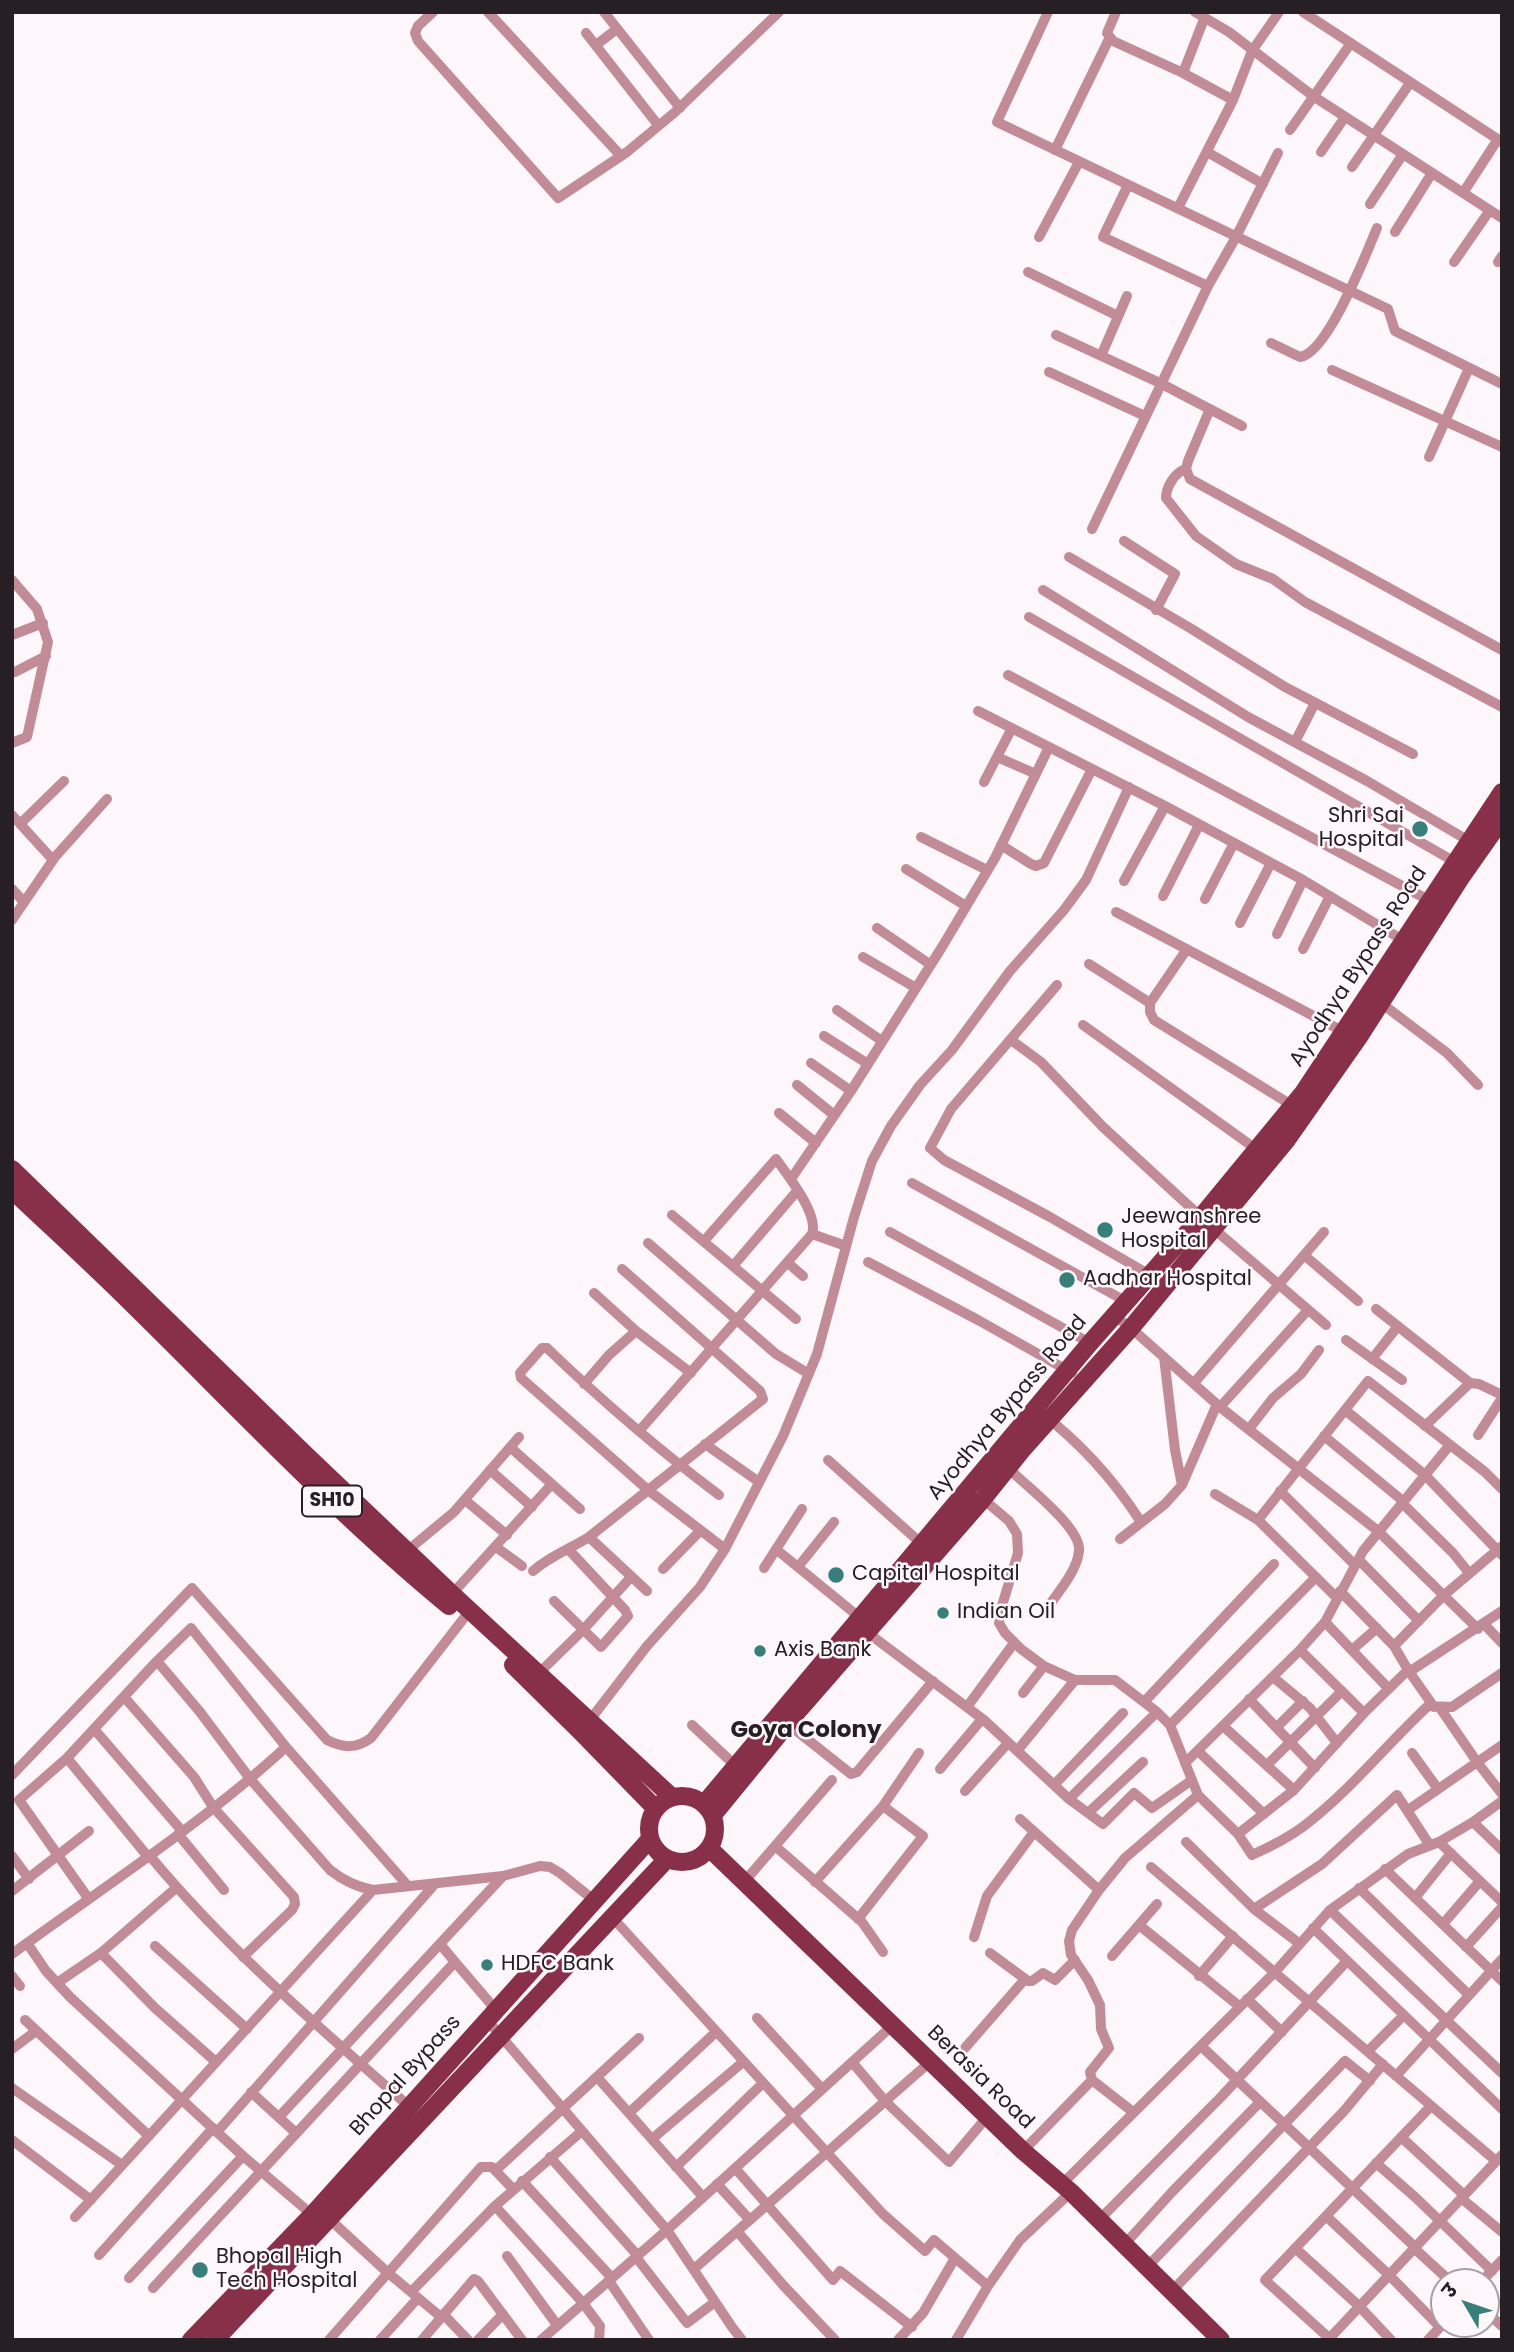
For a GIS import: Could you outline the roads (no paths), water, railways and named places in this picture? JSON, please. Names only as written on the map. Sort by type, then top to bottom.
[{"type":"main road","name":"Ayodhya Bypass Road","points":[[708,1810],[1076,1376],[1131,1328],[1208,1223],[1256,1149],[1293,1106],[1410,944],[1502,792]]},
{"type":"main road","name":"Ayodhya Bypass Road","points":[[1465,854],[1502,819]]},
{"type":"main road","name":"Ayodhya Bypass Road","points":[[1076,1376],[1090,1343],[1150,1275],[1208,1223],[1286,1141],[1381,1003],[1410,944]]},
{"type":"main road","name":"SH10","points":[[12,1169],[452,1594],[673,1797]]},
{"type":"main road","name":"SH10","points":[[12,1190],[128,1300],[299,1471],[414,1577],[464,1618],[581,1731],[656,1809]]},
{"type":"main road","name":"Ayodhya Bypass Road","points":[[928,1550],[983,1499],[1008,1468],[1044,1414]]},
{"type":"main road","name":"Ayodhya Bypass Road","points":[[741,1771],[788,1724],[864,1625]]},
{"type":"main road","points":[[689,1796],[708,1810],[715,1832],[709,1848],[698,1858],[682,1862],[667,1859],[656,1851],[650,1839],[649,1821],[656,1809],[673,1797],[689,1796]]},
{"type":"main road","name":"Bhopal Bypass","points":[[215,2340],[321,2217],[416,2113],[492,2015],[650,1839]]},
{"type":"main road","name":"Berasia Road","points":[[709,1848],[987,2117],[1066,2188],[1221,2340]]},
{"type":"main road","name":"Bhopal Bypass","points":[[416,2113],[500,2036],[667,1859]]},
{"type":"main road","name":"Bhopal Bypass","points":[[191,2340],[321,2217]]},
{"type":"street","points":[[433,12],[418,26],[415,33],[418,41],[558,198],[621,156],[680,108],[779,12]]},
{"type":"street","points":[[488,12],[621,156]]},
{"type":"street","points":[[604,12],[680,108]]},
{"type":"street","points":[[1048,12],[998,122],[1388,309],[1395,331],[1502,384]]},
{"type":"street","points":[[1116,12],[1107,33],[1113,41],[1183,73],[1233,100]]},
{"type":"street","points":[[1178,208],[1233,100],[1252,51],[1279,12]]},
{"type":"street","points":[[1303,12],[1500,140],[1463,193]]},
{"type":"street","points":[[1183,73],[1199,16],[1229,32],[1313,96],[1502,218]]},
{"type":"street","points":[[596,46],[617,29]]},
{"type":"street","points":[[586,33],[658,125]]},
{"type":"street","points":[[1055,150],[1110,37]]},
{"type":"street","points":[[1290,130],[1351,43]]},
{"type":"street","points":[[1352,167],[1410,83]]},
{"type":"street","points":[[1321,152],[1345,117]]},
{"type":"street","points":[[1207,152],[1263,184]]},
{"type":"street","points":[[1092,529],[1160,383],[1278,153]]},
{"type":"street","points":[[1370,204],[1403,154]]},
{"type":"street","points":[[1039,237],[1079,162]]},
{"type":"street","points":[[1395,232],[1433,173]]},
{"type":"street","points":[[1128,185],[1103,237],[1208,286]]},
{"type":"street","points":[[1454,262],[1490,211]]},
{"type":"street","points":[[1271,343],[1294,356],[1305,356],[1319,345],[1350,292],[1377,228]]},
{"type":"street","points":[[1028,272],[1118,316]]},
{"type":"street","points":[[1101,356],[1127,296]]},
{"type":"street","points":[[1056,335],[1160,383],[1242,426]]},
{"type":"street","points":[[1429,457],[1469,368]]},
{"type":"street","points":[[1332,370],[1502,447]]},
{"type":"street","points":[[1049,372],[1145,416]]},
{"type":"street","points":[[1210,409],[1186,469],[1175,475],[1166,498],[1196,536],[1236,564],[1273,579],[1305,602],[1502,706]]},
{"type":"street","points":[[1186,469],[1190,480],[1502,650]]},
{"type":"street","points":[[1124,541],[1175,574],[1156,610]]},
{"type":"street","points":[[1069,558],[1285,687],[1413,754]]},
{"type":"street","points":[[12,743],[27,737],[48,642],[37,609],[13,580]]},
{"type":"street","points":[[1044,590],[1248,717],[1367,780],[1465,854]]},
{"type":"street","points":[[1030,617],[1465,854]]},
{"type":"street","points":[[12,635],[43,623]]},
{"type":"street","points":[[15,672],[46,656]]},
{"type":"street","points":[[1008,675],[1436,904]]},
{"type":"street","points":[[1295,742],[1315,703]]},
{"type":"street","points":[[978,711],[1129,787],[1303,880],[1410,944]]},
{"type":"street","points":[[984,782],[1012,728]]},
{"type":"street","points":[[791,1179],[931,965],[1001,845],[1049,747]]},
{"type":"street","points":[[997,757],[1036,775]]},
{"type":"street","points":[[1001,845],[1031,864],[1036,866],[1044,863],[1092,769]]},
{"type":"street","points":[[53,860],[16,819],[64,781]]},
{"type":"street","points":[[590,1720],[647,1646],[700,1587],[724,1549],[783,1436],[817,1354],[872,1161],[891,1126],[920,1085],[952,1051],[1010,971],[1064,910],[1086,880],[1129,787]]},
{"type":"street","points":[[12,920],[53,860],[107,799]]},
{"type":"street","points":[[1124,881],[1165,806]]},
{"type":"street","points":[[1163,896],[1199,825]]},
{"type":"street","points":[[921,837],[987,870]]},
{"type":"street","points":[[1205,899],[1234,843]]},
{"type":"street","points":[[1240,923],[1271,863]]},
{"type":"street","points":[[906,869],[966,906]]},
{"type":"street","points":[[1277,934],[1303,880]]},
{"type":"street","points":[[12,889],[24,902]]},
{"type":"street","points":[[1303,949],[1329,896]]},
{"type":"street","points":[[1116,912],[1344,1032]]},
{"type":"street","points":[[877,928],[931,965]]},
{"type":"street","points":[[1150,1003],[1187,949]]},
{"type":"street","points":[[863,957],[916,988]]},
{"type":"street","points":[[1088,964],[1150,1003],[1154,1020],[1293,1106]]},
{"type":"street","points":[[1057,985],[951,1109],[930,1148],[944,1160],[1150,1275]]},
{"type":"street","points":[[1381,1003],[1447,1053],[1478,1085]]},
{"type":"street","points":[[836,1010],[883,1041]]},
{"type":"street","points":[[1083,1025],[1256,1149]]},
{"type":"street","points":[[824,1036],[868,1064]]},
{"type":"street","points":[[1011,1040],[1041,1062],[1103,1127],[1277,1285],[1326,1325]]},
{"type":"street","points":[[811,1063],[851,1091]]},
{"type":"street","points":[[797,1085],[834,1115]]},
{"type":"street","points":[[779,1113],[816,1143]]},
{"type":"street","points":[[640,1430],[788,1263],[812,1234],[813,1221],[791,1179],[776,1159],[704,1241]]},
{"type":"street","points":[[912,1183],[1127,1302]]},
{"type":"street","points":[[733,1266],[797,1191]]},
{"type":"street","points":[[672,1214],[796,1319]]},
{"type":"street","points":[[890,1232],[1090,1343]]},
{"type":"street","points":[[1194,1383],[1324,1232]]},
{"type":"street","points":[[812,1234],[846,1246]]},
{"type":"street","points":[[648,1243],[787,1362],[809,1374]]},
{"type":"street","points":[[1304,1255],[1358,1301]]},
{"type":"street","points":[[868,1262],[1076,1376]]},
{"type":"street","points":[[788,1263],[803,1276]]},
{"type":"street","points":[[496,1547],[528,1569],[569,1550],[760,1402],[764,1395],[622,1269]]},
{"type":"street","points":[[594,1293],[636,1331],[691,1373]]},
{"type":"street","points":[[1376,1309],[1470,1383],[1479,1384],[1502,1397],[1478,1435]]},
{"type":"street","points":[[1121,1539],[1165,1504],[1182,1485],[1219,1405],[1308,1310]]},
{"type":"street","points":[[1114,1316],[1219,1405],[1378,1531],[1443,1596],[1502,1643]]},
{"type":"street","points":[[1372,1359],[1398,1326]]},
{"type":"street","points":[[584,1384],[609,1355],[636,1331]]},
{"type":"street","points":[[1346,1340],[1402,1380]]},
{"type":"street","points":[[719,1495],[679,1465],[545,1347],[520,1373],[520,1376],[648,1490],[724,1549]]},
{"type":"street","points":[[1249,1429],[1273,1398],[1301,1374],[1319,1350]]},
{"type":"street","points":[[1164,1357],[1182,1485]]},
{"type":"street","points":[[1258,1520],[1368,1381],[1485,1472],[1502,1489]]},
{"type":"street","points":[[1425,1426],[1470,1383]]},
{"type":"street","points":[[1345,1410],[1425,1475],[1500,1551],[1443,1596],[1394,1646]]},
{"type":"street","points":[[1044,1414],[1101,1466],[1142,1522]]},
{"type":"street","points":[[1324,1436],[1402,1502],[1469,1573]]},
{"type":"street","points":[[407,1551],[465,1500],[519,1437]]},
{"type":"street","points":[[705,1444],[759,1482]]},
{"type":"street","points":[[1185,1763],[1325,1622],[1378,1531],[1449,1446]]},
{"type":"street","points":[[510,1447],[580,1509]]},
{"type":"street","points":[[828,1460],[928,1550]]},
{"type":"street","points":[[1008,1468],[1063,1520],[1079,1541],[1079,1552],[1072,1569],[1050,1604]]},
{"type":"street","points":[[490,1470],[532,1507]]},
{"type":"street","points":[[452,1594],[551,1485]]},
{"type":"street","points":[[1280,1491],[1419,1621]]},
{"type":"street","points":[[1215,1494],[1258,1520],[1316,1577],[1377,1628],[1394,1646],[1408,1671],[1502,1794]]},
{"type":"street","points":[[983,1499],[1009,1521],[1017,1534],[1018,1553],[999,1623],[1005,1633],[1044,1666],[1075,1680],[1115,1680],[1145,1701],[1170,1725],[1198,1795],[1238,1833],[1252,1856],[1304,1826],[1347,1788],[1428,1706],[1452,1707],[1502,1673]]},
{"type":"street","points":[[465,1500],[507,1535]]},
{"type":"street","points":[[764,1568],[802,1509]]},
{"type":"street","points":[[798,1567],[834,1522]]},
{"type":"street","points":[[663,1569],[701,1531]]},
{"type":"street","points":[[589,1537],[647,1591]]},
{"type":"street","points":[[554,1601],[601,1647],[628,1616],[614,1597],[569,1550]]},
{"type":"street","points":[[777,1550],[864,1625],[982,1718],[1069,1799],[1101,1823],[1106,1824],[1134,1794],[1152,1808],[1192,1780]]},
{"type":"street","points":[[1145,1701],[1274,1564]]},
{"type":"street","points":[[539,1674],[631,1577]]},
{"type":"street","points":[[1170,1725],[1316,1577]]},
{"type":"street","points":[[12,1774],[192,1588],[327,1740],[346,1746],[363,1744],[371,1738],[464,1618]]},
{"type":"street","points":[[1238,1833],[1294,1790],[1364,1713],[1408,1671],[1481,1627],[1502,1611]]},
{"type":"street","points":[[1325,1622],[1389,1689]]},
{"type":"street","points":[[1352,1650],[1377,1628]]},
{"type":"street","points":[[88,1898],[19,1800],[67,1758],[157,1661],[191,1629],[286,1747],[408,1886]]},
{"type":"street","points":[[967,1707],[1014,1643]]},
{"type":"street","points":[[1300,1650],[1364,1713]]},
{"type":"street","points":[[157,1661],[200,1712],[251,1780],[330,1870],[355,1887],[373,1890],[434,1885],[503,1875],[540,1866],[550,1867],[560,1873],[595,1901]]},
{"type":"street","points":[[1023,1693],[1044,1666]]},
{"type":"street","points":[[1273,1677],[1303,1701],[1337,1743]]},
{"type":"street","points":[[965,1791],[1013,1747],[1075,1680]]},
{"type":"street","points":[[788,1724],[851,1774],[857,1772],[933,1681]]},
{"type":"street","points":[[1267,1765],[1342,1691]]},
{"type":"street","points":[[125,1698],[194,1777],[213,1807],[295,1897],[292,1910],[243,1957]]},
{"type":"street","points":[[1249,1699],[1314,1768]]},
{"type":"street","points":[[1277,1727],[1303,1701]]},
{"type":"street","points":[[1069,1799],[1157,1712]]},
{"type":"street","points":[[1054,1785],[1123,1713]]},
{"type":"street","points":[[940,1769],[982,1718]]},
{"type":"street","points":[[692,1726],[741,1771]]},
{"type":"street","points":[[1223,1726],[1294,1790]]},
{"type":"street","points":[[94,1729],[180,1832],[224,1890]]},
{"type":"street","points":[[1408,1810],[1502,1745]]},
{"type":"street","points":[[12,1954],[149,1857],[251,1780],[286,1747]]},
{"type":"street","points":[[1198,1751],[1264,1814]]},
{"type":"street","points":[[815,1882],[883,1806],[919,1753]]},
{"type":"street","points":[[1412,1753],[1438,1789]]},
{"type":"street","points":[[67,1758],[176,1888],[243,1957],[416,2113]]},
{"type":"street","points":[[1088,1813],[1143,1762]]},
{"type":"street","points":[[744,1882],[832,1780]]},
{"type":"street","points":[[1133,2112],[1092,2080],[1090,2073],[1109,2048],[1101,2029],[1100,2005],[1088,1980],[1071,1955],[1069,1941],[1072,1930],[1099,1890],[1135,1848],[1198,1795]]},
{"type":"street","points":[[1254,1909],[1322,1864],[1397,1795],[1434,1843],[1451,1853],[1502,1904],[1466,1947]]},
{"type":"street","points":[[957,2340],[988,2286],[1020,2240],[1133,2112],[1275,1972],[1330,1910],[1408,1854],[1473,1822],[1502,1801]]},
{"type":"street","points":[[858,1919],[923,1836],[883,1806]]},
{"type":"street","points":[[12,1815],[23,1807]]},
{"type":"street","points":[[1020,1819],[1099,1890]]},
{"type":"street","points":[[1473,1822],[1502,1850]]},
{"type":"street","points":[[12,1891],[89,1831]]},
{"type":"street","points":[[974,1937],[987,1896],[1034,1832]]},
{"type":"street","points":[[1186,1842],[1254,1909],[1300,1944]]},
{"type":"street","points":[[775,1846],[858,1919],[883,1952]]},
{"type":"street","points":[[1415,1898],[1451,1853]]},
{"type":"street","points":[[12,1856],[29,1879]]},
{"type":"street","points":[[1151,1867],[1498,2162],[1329,2339],[1265,2280],[1431,2106]]},
{"type":"street","points":[[1385,1869],[1502,1980]]},
{"type":"street","points":[[279,2118],[503,1875]]},
{"type":"street","points":[[1443,1924],[1480,1881]]},
{"type":"street","points":[[99,2255],[251,2092],[434,1885]]},
{"type":"street","points":[[57,1983],[101,1953],[176,1888]]},
{"type":"street","points":[[1359,1888],[1469,1995]]},
{"type":"street","points":[[75,2217],[373,1890]]},
{"type":"street","points":[[1112,1956],[1157,1904]]},
{"type":"street","points":[[1330,1910],[1502,2073]]},
{"type":"street","points":[[612,1917],[883,2214],[925,2251],[934,2240],[988,2286]]},
{"type":"street","points":[[1139,1925],[1199,1976],[1243,2002],[1282,2032]]},
{"type":"street","points":[[1313,1928],[1502,2109]]},
{"type":"street","points":[[1199,1976],[1233,1936]]},
{"type":"street","points":[[27,1943],[69,1997],[243,2156],[321,2217],[468,2340]]},
{"type":"street","points":[[440,1944],[492,2015],[500,2036],[667,2230],[743,2340]]},
{"type":"street","points":[[155,1946],[247,2029]]},
{"type":"street","points":[[101,1953],[155,2008],[216,2062]]},
{"type":"street","points":[[990,1953],[1025,1979],[1032,1981],[1043,1973],[1055,1980],[1075,1960]]},
{"type":"street","points":[[1396,2076],[1502,1959]]},
{"type":"street","points":[[1099,2220],[1221,2097],[1347,1961]]},
{"type":"street","points":[[153,2288],[455,1962]]},
{"type":"street","points":[[12,1976],[20,1986]]},
{"type":"street","points":[[965,2048],[1025,1979]]},
{"type":"street","points":[[1368,2051],[1404,2015]]},
{"type":"street","points":[[757,2018],[822,2090]]},
{"type":"street","points":[[24,2020],[149,2136]]},
{"type":"street","points":[[541,2340],[893,2025]]},
{"type":"street","points":[[12,2049],[36,2031]]},
{"type":"street","points":[[629,2113],[716,2032]]},
{"type":"street","points":[[496,2171],[639,2038]]},
{"type":"street","points":[[1201,2046],[1436,2268]]},
{"type":"street","points":[[694,2269],[931,2061]]},
{"type":"street","points":[[1147,2267],[1345,2061],[1370,2081]]},
{"type":"street","points":[[652,2139],[743,2062]]},
{"type":"street","points":[[852,2062],[886,2101],[949,2162],[987,2117]]},
{"type":"street","points":[[1172,2291],[1344,2111],[1383,2064]]},
{"type":"street","points":[[597,2077],[703,2197]]},
{"type":"street","points":[[1023,2151],[1092,2080]]},
{"type":"street","points":[[676,2167],[763,2083]]},
{"type":"street","points":[[12,2088],[122,2165]]},
{"type":"street","points":[[251,2092],[296,2133]]},
{"type":"street","points":[[1124,2245],[1260,2102]]},
{"type":"street","points":[[380,2340],[414,2295],[495,2206],[582,2131]]},
{"type":"street","points":[[1401,2137],[1502,2232]]},
{"type":"street","points":[[12,2140],[91,2200]]},
{"type":"street","points":[[129,2278],[243,2156]]},
{"type":"street","points":[[550,2157],[637,2256],[687,2323],[715,2301]]},
{"type":"street","points":[[1376,2163],[1489,2268]]},
{"type":"street","points":[[329,2340],[481,2167],[487,2166],[496,2171],[513,2189]]},
{"type":"street","points":[[735,2168],[833,2280],[841,2271],[912,2327]]},
{"type":"street","points":[[522,2181],[610,2279],[649,2340]]},
{"type":"street","points":[[717,2184],[750,2220]]},
{"type":"street","points":[[495,2206],[583,2303],[600,2326],[599,2340]]},
{"type":"street","points":[[1326,2216],[1430,2314]]},
{"type":"street","points":[[737,2231],[835,2340]]},
{"type":"street","points":[[1295,2248],[1359,2306],[1391,2340]]},
{"type":"street","points":[[507,2256],[557,2325]]},
{"type":"street","points":[[898,2340],[923,2313],[955,2258]]},
{"type":"street","points":[[422,2340],[472,2280],[476,2279],[522,2340]]},
{"type":"street","points":[[478,2340],[503,2314]]},
{"type":"place","name":"Shri Sai Hospital","points":[[1420,829]]},
{"type":"place","name":"Jeewanshree Hospital","points":[[1105,1230]]},
{"type":"place","name":"Aadhar Hospital","points":[[1067,1280]]},
{"type":"place","name":"Capital Hospital","points":[[836,1575]]},
{"type":"place","name":"Indian Oil","points":[[943,1613]]},
{"type":"place","name":"Axis Bank","points":[[760,1651]]},
{"type":"place","name":"HDFC Bank","points":[[487,1965]]},
{"type":"place","name":"Bhopal High Tech Hospital","points":[[200,2270]]},
{"type":"district","name":"Goya Colony","points":[[806,1731]]}]
